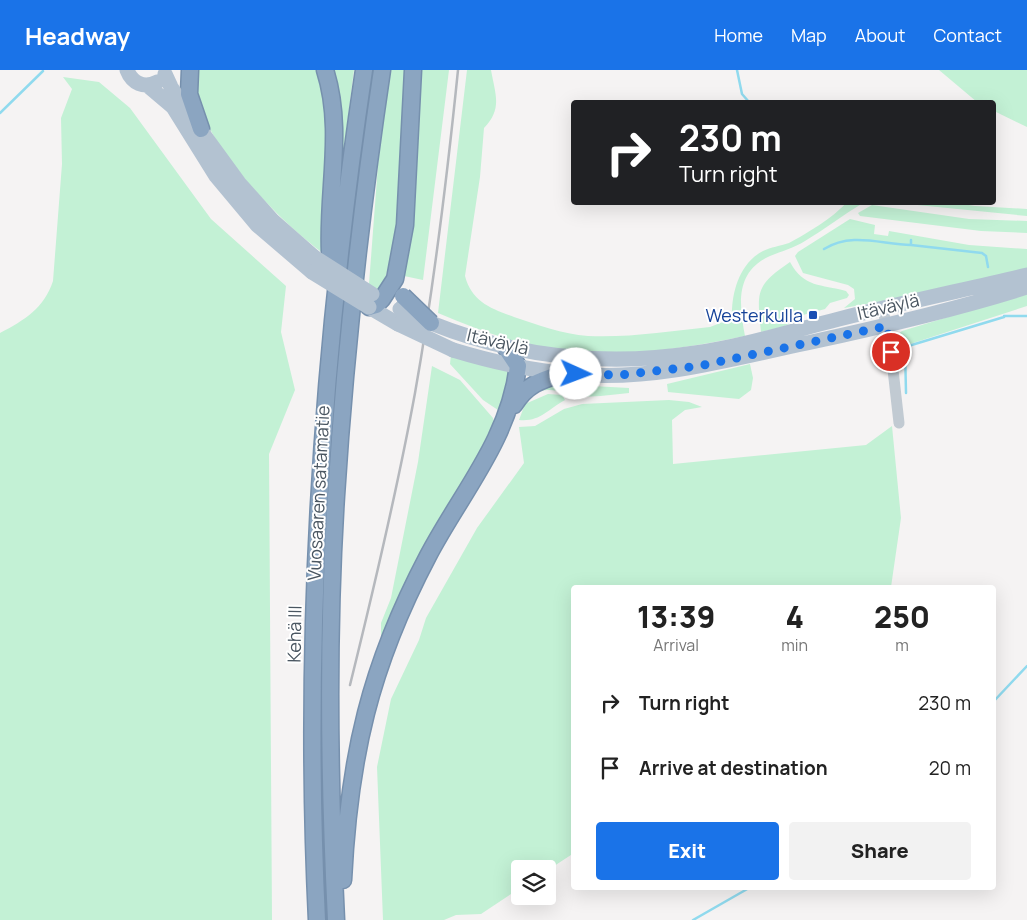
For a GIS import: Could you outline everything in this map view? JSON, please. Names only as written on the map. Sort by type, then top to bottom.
[{"type":"highway","points":[[190,70],[188,81],[191,106],[201,129]]},
{"type":"highway","points":[[325,70],[331,87],[334,116],[330,250],[335,288]]},
{"type":"highway","points":[[335,288],[364,70]]},
{"type":"highway","name":"Vuosaaren satamatie","points":[[336,920],[331,812],[330,711],[336,498],[353,292],[382,70]]},
{"type":"highway","points":[[413,70],[405,225],[395,279],[400,310],[431,323]]},
{"type":"highway","points":[[375,300],[395,279]]},
{"type":"highway","name":"Kehä III","points":[[317,920],[313,769],[314,607],[324,414],[335,288]]},
{"type":"highway","points":[[506,348],[518,366],[507,415]]},
{"type":"highway","points":[[344,920],[346,831],[351,781],[374,680],[391,632],[429,554],[492,450],[507,415],[521,393],[531,384],[564,373]]},
{"type":"main road","name":"Itäväylä","points":[[127,70],[135,82],[147,85],[173,108],[216,176],[257,225],[313,264],[375,300],[400,310],[453,350],[518,366],[564,373],[620,375],[658,373],[707,365],[887,326],[982,302],[1027,287]]},
{"type":"main road","name":"Itäväylä","points":[[166,72],[170,87],[234,177],[313,264]]},
{"type":"main road","points":[[147,85],[154,84],[166,72]]},
{"type":"main road","name":"Itäväylä","points":[[431,323],[456,333],[506,348],[553,357],[588,360],[656,359],[715,349],[1027,275]]},
{"type":"street","points":[[883,309],[887,326],[899,423]]},
{"type":"green space","points":[[195,70],[320,70],[328,125],[323,253],[283,219],[261,196],[220,145],[205,119],[196,93]]},
{"type":"green space","points":[[331,70],[354,70],[341,171]]},
{"type":"green space","points":[[390,70],[407,70],[398,210],[389,266],[381,293],[369,284],[381,125]]},
{"type":"green space","points":[[419,70],[449,70],[423,280],[404,276]]},
{"type":"green space","points":[[467,70],[491,70],[496,93],[496,107],[490,121],[484,128],[480,177],[465,276],[472,292],[483,303],[523,320],[559,331],[588,336],[634,335],[710,327],[723,322],[732,314],[732,305],[739,278],[748,263],[755,256],[763,251],[789,243],[803,235],[844,205],[860,205],[801,243],[770,256],[750,271],[742,290],[741,301],[745,336],[693,346],[640,352],[588,353],[536,347],[499,336],[438,313]]},
{"type":"green space","points":[[939,70],[1027,70],[1027,127],[996,112],[996,100],[975,100]]},
{"type":"green space","points":[[63,77],[99,82],[130,108],[211,219],[286,286],[281,332],[295,390],[269,454],[272,920],[0,920],[0,333],[33,312],[44,299],[53,281],[62,164],[61,118],[72,89]]},
{"type":"green space","points":[[872,205],[969,219],[1027,221],[1027,233],[981,231],[860,216],[858,213]]},
{"type":"green space","points":[[917,205],[969,205],[1027,209],[1027,216]]},
{"type":"green space","points":[[850,219],[875,225],[874,234],[888,236],[889,231],[969,245],[1027,249],[1027,268],[954,288],[844,308],[855,299],[854,289],[848,285],[803,273],[795,256],[798,252]]},
{"type":"green space","points":[[790,262],[801,277],[807,281],[846,291],[849,295],[847,298],[830,303],[825,309],[803,315],[796,321],[782,327],[761,332],[759,298],[761,291],[770,277]]},
{"type":"green space","points":[[1027,293],[1027,306],[904,346],[897,350],[896,339],[902,331]]},
{"type":"green space","points":[[451,354],[511,371],[501,412],[483,400],[450,364]]},
{"type":"green space","points":[[750,364],[753,378],[751,390],[739,399],[668,392],[667,384]]},
{"type":"green space","points":[[432,366],[460,380],[493,418],[495,426],[381,645],[381,623],[391,598],[418,462]]},
{"type":"green space","points":[[555,384],[629,388],[629,393],[600,396],[573,395],[555,390],[535,392]]},
{"type":"green space","points":[[548,394],[562,395],[565,400],[538,417],[519,420],[525,404]]},
{"type":"green space","points":[[669,400],[689,402],[702,407],[685,410],[672,420],[673,464],[866,445],[892,426],[901,518],[891,585],[571,585],[571,855],[556,865],[556,860],[511,860],[511,894],[481,914],[456,915],[444,920],[383,920],[377,767],[391,699],[419,640],[426,618],[477,528],[524,463],[519,427],[535,426],[564,409],[582,404]]},
{"type":"waterway","points":[[737,70],[742,94],[747,100]]},
{"type":"waterway","points":[[0,113],[43,71]]},
{"type":"waterway","points":[[824,249],[845,241],[856,240],[911,245]]},
{"type":"waterway","points":[[911,240],[911,245],[982,253],[986,256],[988,267]]},
{"type":"waterway","points":[[1004,316],[1027,316]]},
{"type":"waterway","points":[[906,393],[905,347],[1004,317]]},
{"type":"waterway","points":[[996,699],[1027,666]]},
{"type":"waterway","points":[[693,920],[746,890]]},
{"type":"railway","points":[[350,685],[385,539],[415,393],[440,232],[458,70]]},
{"type":"place","name":"Westerkulla","points":[[813,315]]},
{"type":"route","points":[[576,374],[588,376],[658,373],[740,358],[887,326],[891,352]]}]
